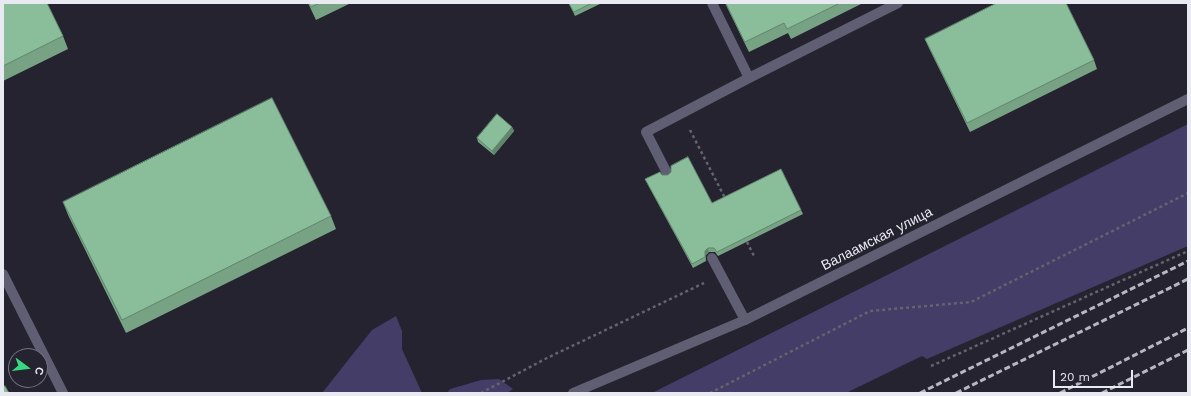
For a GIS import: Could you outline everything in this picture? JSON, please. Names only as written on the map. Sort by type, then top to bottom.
[{"type":"street","points":[[712,3],[749,78]]},
{"type":"street","points":[[667,173],[646,132],[898,3]]},
{"type":"street","name":"Валаамская улица","points":[[573,393],[745,320],[1188,99]]},
{"type":"street","points":[[712,258],[745,320]]},
{"type":"street","points":[[3,274],[63,393]]},
{"type":"path","points":[[682,113],[726,201]]},
{"type":"path","points":[[710,393],[870,311],[971,302],[1188,193]]},
{"type":"path","points":[[747,242],[755,258]]},
{"type":"path","points":[[930,366],[1188,251]]},
{"type":"path","points":[[481,393],[547,358],[721,275]]},
{"type":"shaded area","points":[[1188,124],[1188,246],[927,359],[922,356],[846,393],[652,393]]},
{"type":"shaded area","points":[[396,316],[402,331],[402,349],[422,393],[322,393],[372,330]]},
{"type":"shaded area","points":[[499,379],[513,389],[507,393],[447,393],[450,389],[481,380]]},
{"type":"building","points":[[3,3],[47,3],[63,36],[3,66]]},
{"type":"building","points":[[309,3],[320,3],[311,7]]},
{"type":"building","points":[[569,3],[592,3],[574,12]]},
{"type":"building","points":[[726,3],[840,3],[787,29],[784,23],[745,42]]},
{"type":"building","points":[[997,3],[1066,3],[1094,60],[967,123],[925,39]]},
{"type":"building","points":[[272,98],[331,216],[122,320],[63,202]]},
{"type":"building","points":[[497,114],[512,127],[492,151],[477,138]]},
{"type":"building","points":[[688,157],[712,203],[781,169],[801,210],[717,252],[714,248],[708,248],[705,251],[705,257],[692,264],[645,179],[660,172],[662,175],[668,175],[671,172],[671,166]]},
{"type":"building","points":[[5,386],[9,393],[3,393],[3,387]]},
{"type":"railway","points":[[920,393],[1188,261]]},
{"type":"railway","points":[[956,393],[1188,279]]},
{"type":"railway","points":[[1060,393],[1188,328]]},
{"type":"railway","points":[[1102,393],[1188,350]]}]
